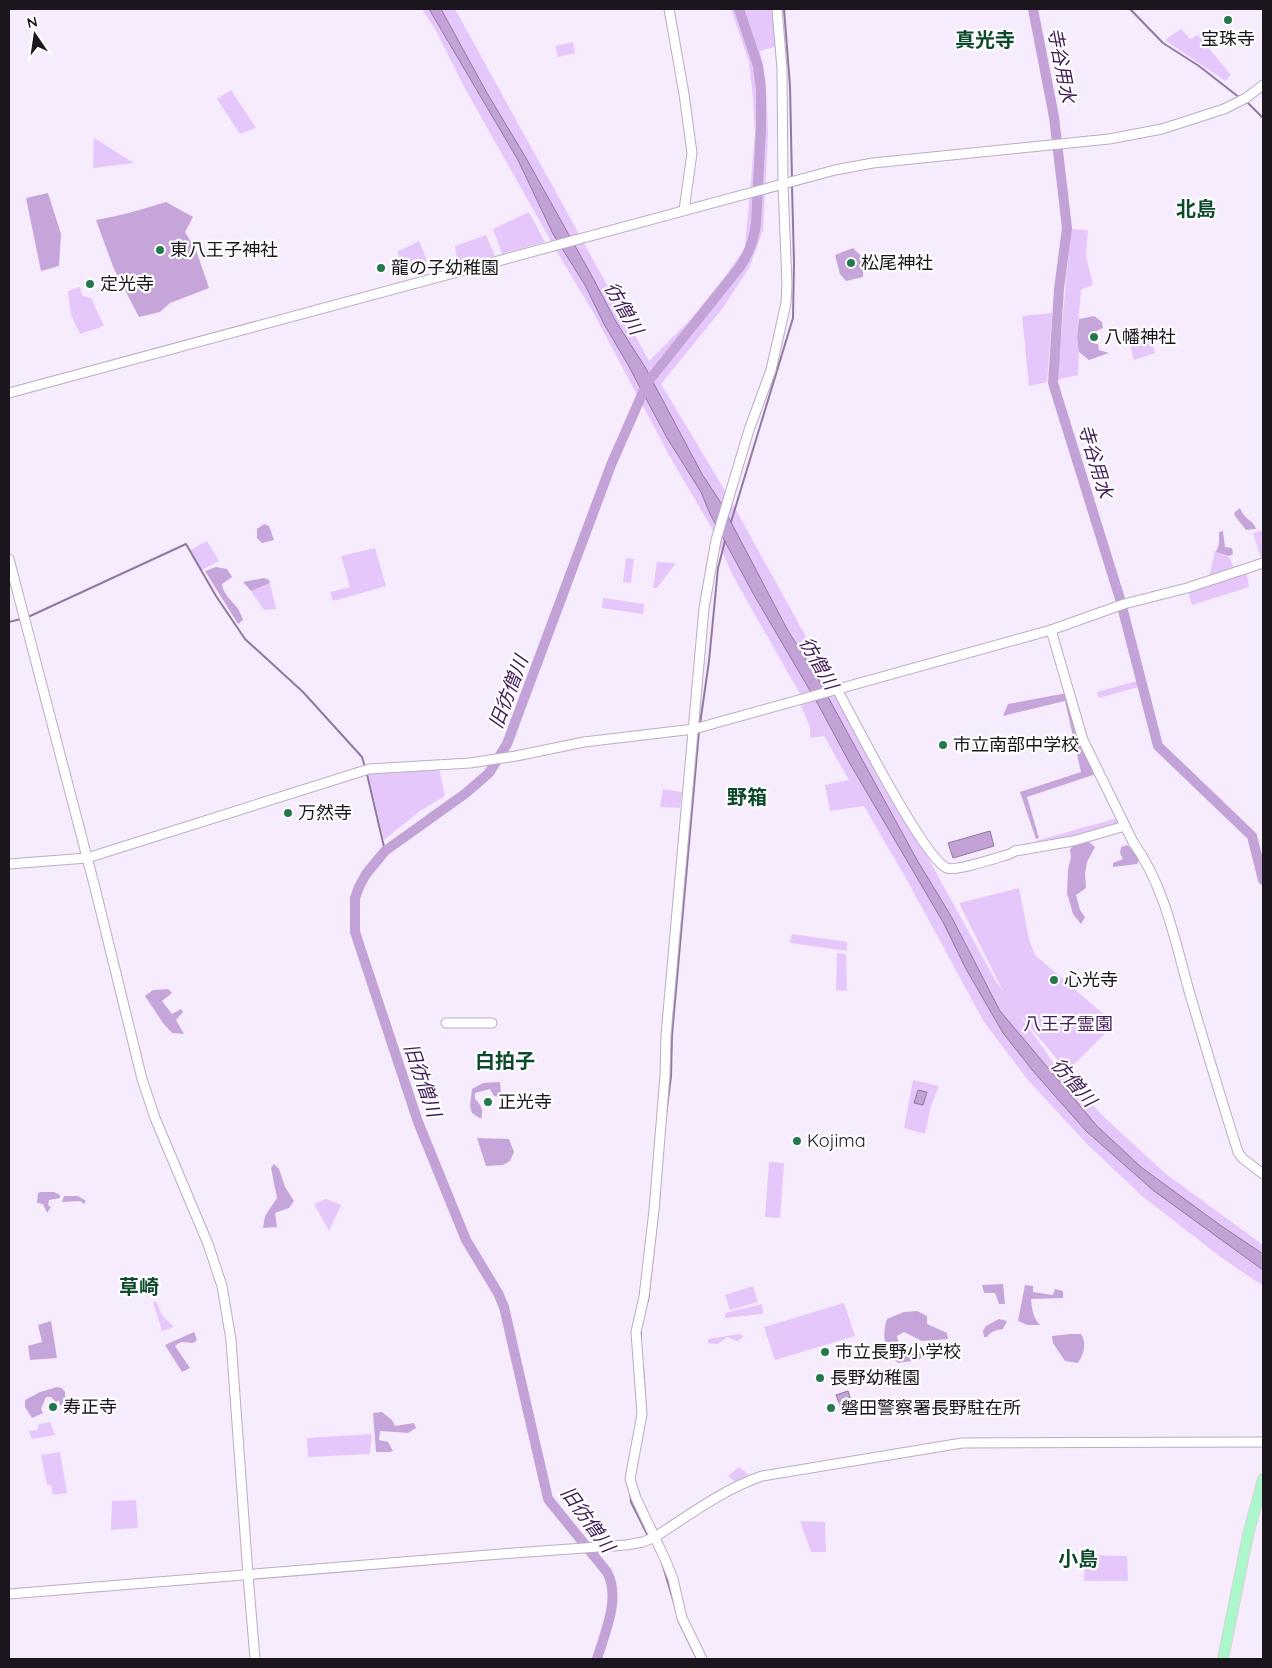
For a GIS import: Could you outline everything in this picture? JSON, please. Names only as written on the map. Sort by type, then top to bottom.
[{"type":"main road","points":[[1223,1659],[1248,1535],[1263,1479]]},
{"type":"street","points":[[669,9],[692,153],[684,210]]},
{"type":"street","points":[[702,1659],[682,1618],[673,1579],[636,1498],[630,1479],[642,1414],[636,1332],[644,1297],[654,1210],[665,1075],[666,1034],[672,985],[704,608],[716,540],[749,430],[771,370],[785,310],[788,285],[783,184],[782,68],[777,9]]},
{"type":"street","points":[[9,393],[835,170],[856,166],[1131,136],[1162,129],[1214,113],[1243,99],[1263,85]]},
{"type":"street","points":[[9,559],[145,1088],[155,1118],[208,1244],[222,1286],[231,1340],[255,1659]]},
{"type":"street","points":[[9,864],[87,858],[366,770],[470,763],[584,742],[694,728],[1051,630],[1124,604],[1187,588],[1263,563]]},
{"type":"street","points":[[1051,630],[1082,740],[1161,894],[1213,1075],[1238,1152],[1242,1158],[1263,1174]]},
{"type":"street","points":[[835,690],[917,834],[936,859],[946,868],[951,870],[964,867],[1015,851],[1037,846],[1043,847],[1125,826]]},
{"type":"street","points":[[446,1023],[492,1023]]},
{"type":"street","points":[[9,1594],[514,1552],[626,1545],[644,1542],[729,1491],[749,1480],[762,1476],[962,1443],[1263,1442]]},
{"type":"green space","name":"八王子霊園","points":[[422,9],[455,9],[649,361],[690,320],[724,278],[745,248],[755,134],[753,98],[749,62],[731,9],[776,9],[781,45],[760,51],[766,82],[768,135],[763,230],[749,268],[722,309],[661,384],[730,499],[997,983],[1003,991],[959,903],[1019,888],[1029,939],[1035,955],[1115,1024],[1067,1071],[1020,1015],[1053,1062],[1105,1118],[1166,1174],[1263,1245],[1263,1286],[1222,1258],[1142,1196],[1087,1144],[1028,1080],[984,1022],[908,882],[864,806],[830,811],[825,785],[849,780],[824,736],[810,738],[810,727],[800,703],[804,701],[733,576],[711,527],[669,455],[593,312],[557,252],[462,83],[435,29]]},
{"type":"green space","points":[[1181,29],[1190,39],[1198,35],[1231,75],[1225,81],[1165,40]]},
{"type":"green space","points":[[573,42],[575,53],[558,57],[555,46]]},
{"type":"green space","points":[[231,90],[256,128],[240,134],[217,99]]},
{"type":"green space","points":[[94,138],[134,163],[93,168]]},
{"type":"green space","points":[[529,212],[545,242],[502,254],[493,229]]},
{"type":"green space","points":[[1071,229],[1088,230],[1086,256],[1093,285],[1081,290],[1077,338],[1079,352],[1078,375],[1057,380]]},
{"type":"green space","points":[[486,235],[495,256],[458,266],[455,246]]},
{"type":"green space","points":[[419,241],[427,261],[406,271],[397,252]]},
{"type":"green space","points":[[80,287],[83,296],[91,298],[104,326],[80,334],[71,315],[68,291]]},
{"type":"green space","points":[[1052,313],[1047,382],[1029,386],[1022,316]]},
{"type":"green space","points":[[1150,335],[1155,353],[1134,360],[1129,341]]},
{"type":"green space","points":[[1263,530],[1263,560],[1262,561],[1253,533]]},
{"type":"green space","points":[[207,541],[219,561],[202,570],[190,550]]},
{"type":"green space","points":[[375,548],[386,586],[333,601],[330,592],[350,587],[341,556]]},
{"type":"green space","points":[[1215,551],[1229,557],[1236,572],[1246,569],[1249,587],[1192,605],[1187,588],[1208,581]]},
{"type":"green space","points":[[626,558],[634,559],[631,583],[623,582]]},
{"type":"green space","points":[[657,562],[676,563],[657,588],[653,588]]},
{"type":"green space","points":[[270,583],[276,609],[264,610],[251,591]]},
{"type":"green space","points":[[603,598],[644,604],[643,614],[602,608]]},
{"type":"green space","points":[[1140,680],[1142,686],[1099,698],[1097,692]]},
{"type":"green space","points":[[439,768],[445,796],[420,811],[384,840],[368,773]]},
{"type":"green space","points":[[663,789],[682,792],[680,808],[660,807]]},
{"type":"green space","points":[[1121,817],[1125,826],[1037,846],[1036,841]]},
{"type":"green space","points":[[792,934],[847,942],[847,951],[790,943]]},
{"type":"green space","points":[[837,953],[846,954],[847,991],[836,990]]},
{"type":"green space","points":[[913,1080],[939,1086],[931,1106],[925,1134],[904,1128]]},
{"type":"green space","points":[[769,1162],[784,1163],[780,1218],[765,1217]]},
{"type":"green space","points":[[326,1199],[341,1205],[329,1231],[314,1204]]},
{"type":"green space","points":[[753,1286],[758,1302],[730,1310],[725,1295]]},
{"type":"green space","points":[[156,1301],[162,1315],[174,1327],[162,1331],[153,1302]]},
{"type":"green space","points":[[844,1303],[855,1336],[775,1360],[764,1327]]},
{"type":"green space","points":[[762,1304],[763,1314],[725,1318],[725,1313]]},
{"type":"green space","points":[[740,1334],[743,1336],[737,1341],[727,1337],[718,1344],[708,1343],[708,1339]]},
{"type":"green space","points":[[50,1422],[55,1435],[32,1439],[29,1431],[37,1430],[39,1424]]},
{"type":"green space","points":[[372,1434],[370,1454],[308,1457],[307,1438]]},
{"type":"green space","points":[[60,1452],[67,1493],[53,1495],[51,1485],[47,1485],[41,1455]]},
{"type":"green space","points":[[739,1467],[749,1475],[736,1482],[728,1476]]},
{"type":"green space","points":[[136,1500],[138,1528],[111,1530],[112,1501]]},
{"type":"green space","points":[[800,1521],[825,1522],[826,1552],[811,1552]]},
{"type":"green space","points":[[1085,1555],[1127,1556],[1128,1581],[1084,1581]]},
{"type":"shaded area","points":[[429,9],[441,9],[487,93],[526,158],[615,320],[645,367],[702,474],[721,503],[787,629],[816,675],[917,860],[951,916],[1000,1011],[1097,1126],[1141,1167],[1263,1254],[1263,1270],[1154,1191],[1086,1131],[1033,1071],[1003,1033],[966,969],[943,922],[754,595],[710,514],[701,492],[667,438],[604,324],[585,285],[553,234],[518,160]]},
{"type":"shaded area","points":[[48,193],[61,234],[59,266],[41,271],[26,198]]},
{"type":"shaded area","points":[[166,202],[193,217],[185,232],[196,250],[209,288],[170,303],[160,312],[139,317],[114,269],[96,220]]},
{"type":"shaded area","points":[[853,248],[863,258],[863,277],[846,281],[840,274],[835,255]]},
{"type":"shaded area","points":[[1094,316],[1102,322],[1103,328],[1090,334],[1090,340],[1098,344],[1099,350],[1109,353],[1089,360],[1079,352],[1077,338],[1079,319]]},
{"type":"shaded area","points":[[1240,508],[1256,529],[1246,530],[1235,516],[1234,513]]},
{"type":"shaded area","points":[[264,524],[269,526],[274,540],[262,543],[257,538],[257,529]]},
{"type":"shaded area","points":[[1223,531],[1225,547],[1232,548],[1233,554],[1229,556],[1216,552],[1219,544],[1219,532]]},
{"type":"shaded area","points":[[216,567],[227,569],[232,577],[222,584],[225,593],[238,608],[243,620],[238,624],[205,571]]},
{"type":"shaded area","points":[[264,578],[269,580],[270,583],[251,591],[243,582]]},
{"type":"shaded area","points":[[1067,693],[1099,773],[1027,797],[1039,838],[1036,839],[1020,792],[1081,772],[1065,701],[1003,716],[1008,704]]},
{"type":"shaded area","points":[[990,831],[994,846],[953,858],[948,843]]},
{"type":"shaded area","points":[[1080,842],[1089,842],[1095,847],[1087,862],[1085,874],[1086,888],[1076,895],[1080,910],[1085,917],[1081,924],[1073,914],[1067,893],[1070,850],[1073,845]]},
{"type":"shaded area","points":[[1127,845],[1139,860],[1137,864],[1113,867],[1113,863],[1123,859],[1120,853],[1121,847]]},
{"type":"shaded area","points":[[168,989],[172,993],[162,1001],[172,1014],[181,1009],[183,1012],[176,1020],[184,1034],[172,1033],[145,996],[153,990]]},
{"type":"shaded area","points":[[500,1082],[501,1093],[499,1097],[494,1096],[490,1089],[475,1093],[475,1099],[482,1110],[481,1119],[472,1113],[470,1106],[472,1089],[483,1083]]},
{"type":"shaded area","points":[[918,1090],[927,1092],[923,1105],[914,1103]]},
{"type":"shaded area","points":[[477,1138],[509,1139],[514,1152],[510,1161],[503,1165],[486,1166]]},
{"type":"shaded area","points":[[274,1164],[279,1169],[285,1187],[294,1201],[289,1208],[275,1213],[277,1227],[263,1228],[265,1216],[277,1198],[271,1168]]},
{"type":"shaded area","points":[[54,1192],[60,1195],[60,1198],[49,1200],[48,1205],[51,1207],[47,1213],[43,1204],[37,1203],[38,1193]]},
{"type":"shaded area","points":[[64,1196],[78,1196],[86,1201],[84,1204],[80,1201],[62,1202]]},
{"type":"shaded area","points":[[1003,1284],[1005,1304],[999,1304],[995,1293],[984,1293],[982,1285]]},
{"type":"shaded area","points":[[1025,1285],[1033,1286],[1033,1292],[1053,1295],[1055,1289],[1063,1291],[1063,1298],[1031,1299],[1034,1316],[1040,1325],[1027,1325],[1018,1321]]},
{"type":"shaded area","points":[[917,1311],[927,1316],[927,1324],[947,1333],[948,1339],[922,1341],[904,1332],[897,1336],[900,1348],[916,1345],[924,1354],[919,1360],[898,1363],[885,1343],[884,1332],[887,1319],[904,1312]]},
{"type":"shaded area","points":[[999,1319],[1007,1321],[1003,1329],[994,1331],[987,1337],[984,1337],[983,1331],[986,1326]]},
{"type":"shaded area","points":[[51,1321],[57,1358],[30,1360],[28,1346],[42,1342],[38,1325]]},
{"type":"shaded area","points":[[194,1332],[197,1340],[193,1343],[181,1342],[175,1346],[190,1368],[182,1372],[165,1345]]},
{"type":"shaded area","points":[[1081,1334],[1084,1341],[1083,1352],[1078,1363],[1065,1361],[1053,1343],[1052,1336]]},
{"type":"shaded area","points":[[57,1387],[62,1388],[65,1392],[66,1404],[64,1406],[60,1405],[59,1400],[56,1402],[51,1397],[46,1397],[41,1409],[43,1413],[32,1418],[25,1407],[25,1400],[40,1392]]},
{"type":"shaded area","points":[[848,1391],[855,1412],[844,1416],[836,1395]]},
{"type":"shaded area","points":[[382,1412],[392,1420],[395,1426],[414,1423],[416,1428],[408,1433],[380,1431],[379,1440],[388,1442],[393,1451],[389,1452],[376,1452],[373,1413]]},
{"type":"waterway","name":"旧彷僧川","points":[[597,1659],[610,1615],[612,1604],[611,1582],[607,1572],[548,1499],[504,1307],[498,1293],[466,1240],[418,1122],[355,932],[355,898],[366,874],[385,851],[466,793],[489,773],[507,744],[611,465],[647,383],[743,263],[748,252],[756,223],[761,90],[758,66],[739,9]]},
{"type":"waterway","points":[[784,9],[790,86],[792,179]]},
{"type":"waterway","name":"寺谷用水","points":[[1033,9],[1054,117],[1067,228],[1059,289],[1053,383],[1120,599],[1158,746],[1252,836],[1263,880]]},
{"type":"waterway","points":[[1130,9],[1163,43],[1199,66],[1240,98]]},
{"type":"waterway","points":[[1247,102],[1263,118]]},
{"type":"waterway","points":[[731,522],[793,318],[792,186]]},
{"type":"waterway","points":[[700,724],[709,661],[718,568],[725,541]]},
{"type":"waterway","points":[[28,617],[186,544],[216,596],[245,639],[303,692],[362,757],[365,767]]},
{"type":"waterway","points":[[9,622],[21,619]]},
{"type":"waterway","points":[[666,1115],[671,1076],[672,1035],[699,731]]},
{"type":"waterway","points":[[367,774],[385,851]]},
{"type":"waterway","points":[[648,1301],[660,1191]]},
{"type":"waterway","points":[[641,1327],[641,1340]]},
{"type":"waterway","points":[[643,1367],[646,1412]]},
{"type":"waterway","points":[[630,1490],[631,1502],[648,1536]]},
{"type":"waterway","points":[[662,1563],[677,1613]]},
{"type":"waterway","points":[[678,1620],[697,1659]]},
{"type":"place","name":"宝珠寺","points":[[1228,20]]},
{"type":"place","name":"東八王子神社","points":[[160,250]]},
{"type":"place","name":"松尾神社","points":[[851,263]]},
{"type":"place","name":"龍の子幼稚園","points":[[381,268]]},
{"type":"place","name":"定光寺","points":[[90,284]]},
{"type":"place","name":"八幡神社","points":[[1094,337]]},
{"type":"place","name":"市立南部中学校","points":[[943,745]]},
{"type":"place","name":"万然寺","points":[[288,813]]},
{"type":"place","name":"心光寺","points":[[1054,980]]},
{"type":"place","name":"正光寺","points":[[488,1102]]},
{"type":"place","name":"Kojima","points":[[797,1141]]},
{"type":"place","name":"市立長野小学校","points":[[825,1352]]},
{"type":"place","name":"長野幼稚園","points":[[820,1378]]},
{"type":"place","name":"寿正寺","points":[[53,1407]]},
{"type":"place","name":"磐田警察署長野駐在所","points":[[831,1408]]},
{"type":"district","name":"真光寺","points":[[985,40]]},
{"type":"district","name":"北島","points":[[1196,209]]},
{"type":"district","name":"野箱","points":[[747,797]]},
{"type":"district","name":"白拍子","points":[[505,1061]]},
{"type":"district","name":"草崎","points":[[139,1287]]},
{"type":"district","name":"小島","points":[[1078,1559]]},
{"type":"water label","name":"彷僧川","points":[[624,308]]},
{"type":"water label","name":"彷僧川","points":[[819,663]]},
{"type":"water label","name":"彷僧川","points":[[1074,1082]]}]
